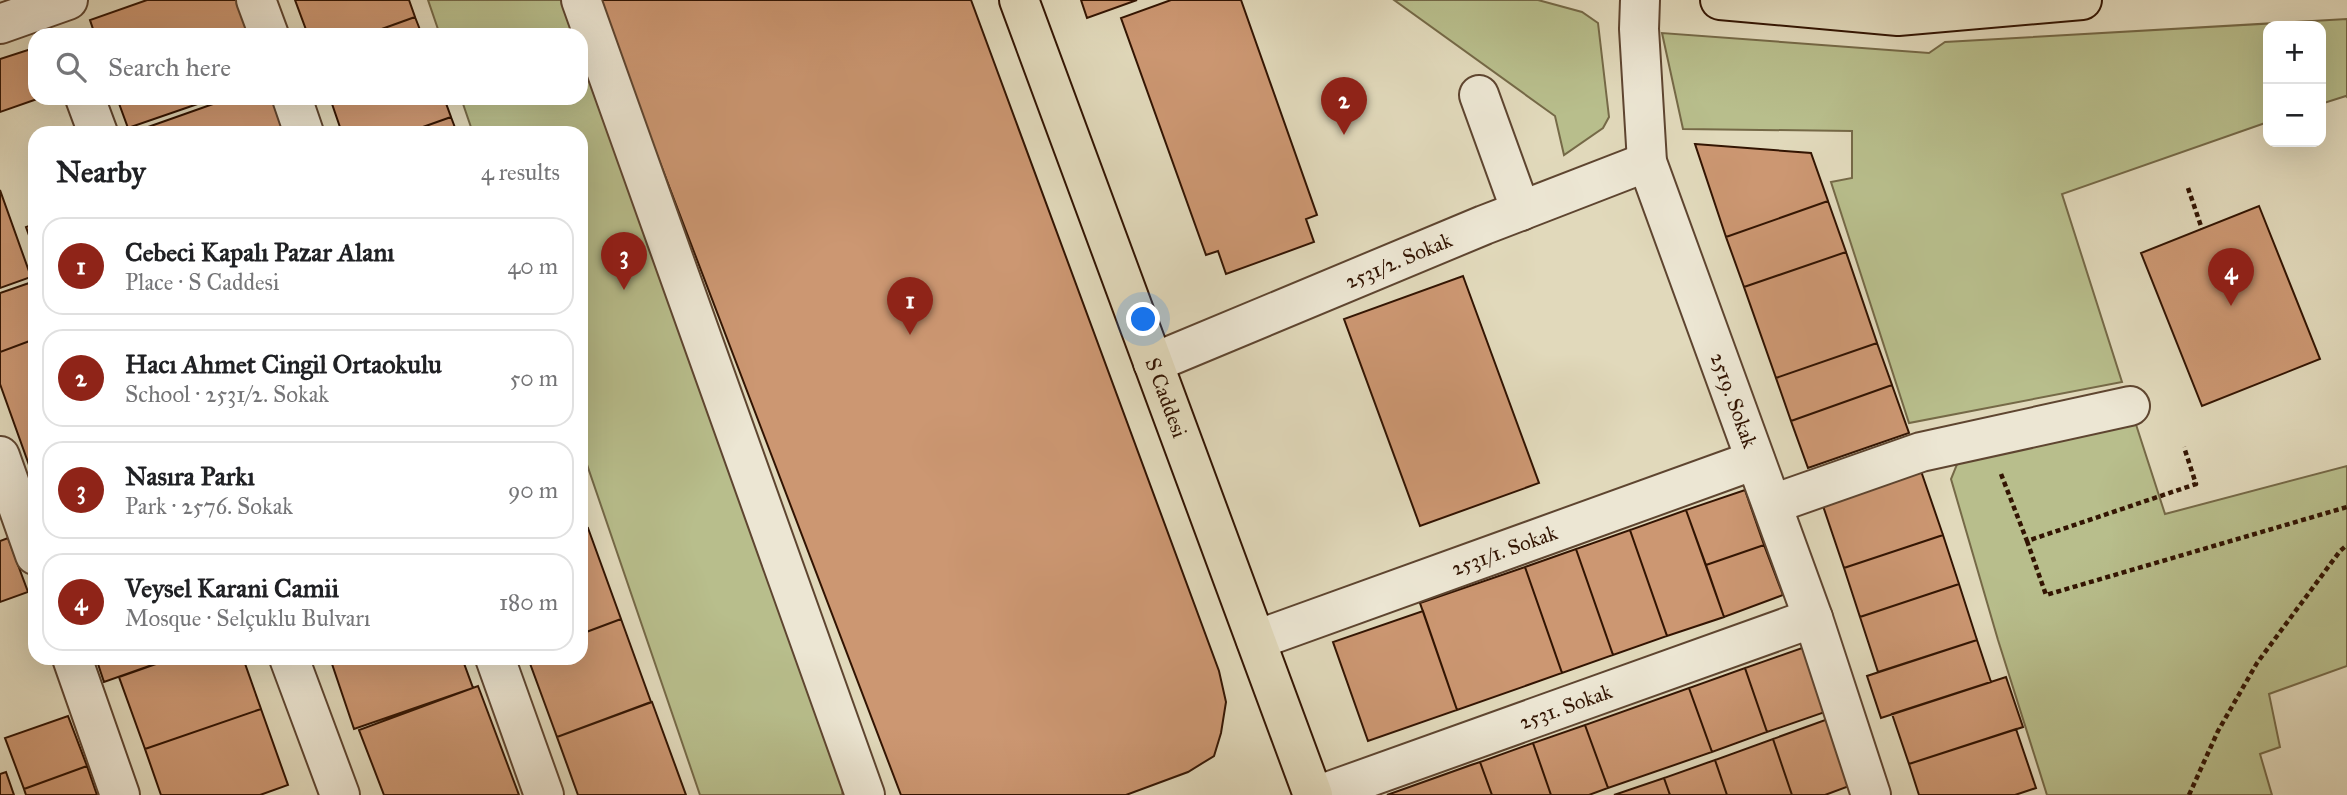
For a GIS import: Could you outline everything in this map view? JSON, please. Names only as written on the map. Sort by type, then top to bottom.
[{"type":"main road","name":"S Caddesi","points":[[1019,0],[1316,795]]},
{"type":"main road","points":[[1720,0],[1898,16],[2082,0]]},
{"type":"street","points":[[256,0],[266,28]]},
{"type":"street","points":[[582,0],[865,795]]},
{"type":"street","name":"2519. Sokak","points":[[1640,0],[1639,29],[1647,162],[1814,618],[1871,795]]},
{"type":"street","points":[[0,24],[60,14]]},
{"type":"street","points":[[1479,95],[1521,211]]},
{"type":"street","points":[[88,105],[95,126]]},
{"type":"street","points":[[294,105],[302,126]]},
{"type":"street","name":"2531/2. Sokak","points":[[1153,363],[1521,211],[1647,162]]},
{"type":"street","points":[[1773,504],[1921,452],[2130,406]]},
{"type":"street","points":[[0,456],[28,535]]},
{"type":"street","name":"2531/1. Sokak","points":[[1256,640],[1755,460]]},
{"type":"street","name":"2531. Sokak","points":[[1316,795],[1814,618]]},
{"type":"street","points":[[74,665],[120,795]]},
{"type":"street","points":[[292,665],[340,795]]},
{"type":"street","points":[[498,665],[544,795]]},
{"type":"path","points":[[2188,188],[2202,229]]},
{"type":"path","points":[[1988,437],[2046,596],[2347,507]]},
{"type":"path","points":[[2026,541],[2196,484],[2184,447]]},
{"type":"path","points":[[2189,795],[2218,731],[2257,663],[2347,545]]},
{"type":"green space","points":[[428,0],[561,0],[571,28],[438,28]]},
{"type":"green space","points":[[1394,0],[1538,0],[1582,12],[1598,23],[1609,117],[1603,128],[1564,155],[1555,116]]},
{"type":"green space","points":[[2347,19],[2347,97],[2326,102],[2326,21],[2312,21]]},
{"type":"green space","points":[[2263,24],[2263,124],[2062,194],[2122,382],[1909,423],[1831,182],[1852,178],[1852,131],[1683,129],[1662,33],[1929,53],[1945,42]]},
{"type":"green space","points":[[588,73],[845,779],[842,795],[700,795],[588,467],[588,126],[471,126],[463,105],[588,105]]},
{"type":"green space","points":[[2130,406],[2165,514],[2347,466],[2347,666],[2269,694],[2280,747],[2260,754],[2272,795],[2047,795],[1951,479],[1966,442]]},
{"type":"building","points":[[147,0],[245,0],[255,28],[93,28],[90,20]]},
{"type":"building","points":[[295,0],[409,0],[415,17],[384,28],[305,28]]},
{"type":"building","points":[[598,0],[971,0],[1219,671],[1226,702],[1214,756],[1188,772],[1126,795],[901,795]]},
{"type":"building","points":[[1081,0],[1137,0],[1087,18]]},
{"type":"building","points":[[1171,0],[1241,0],[1317,215],[1306,219],[1314,242],[1226,274],[1218,251],[1206,255],[1121,18]]},
{"type":"building","points":[[415,17],[419,28],[384,28]]},
{"type":"building","points":[[28,50],[28,102],[0,112],[0,59]]},
{"type":"building","points":[[120,105],[195,105],[134,126],[127,126]]},
{"type":"building","points":[[210,105],[283,105],[291,126],[151,126]]},
{"type":"building","points":[[332,105],[447,105],[451,117],[426,126],[340,126]]},
{"type":"building","points":[[451,117],[454,126],[426,126]]},
{"type":"building","points":[[1695,144],[1811,153],[1828,201],[1726,237]]},
{"type":"building","points":[[0,190],[28,269],[28,278],[0,288]]},
{"type":"building","points":[[1828,201],[1846,252],[1744,287],[1726,237]]},
{"type":"building","points":[[2259,206],[2320,359],[2202,406],[2141,253]]},
{"type":"building","points":[[1846,252],[1877,343],[1776,378],[1744,287]]},
{"type":"building","points":[[1463,276],[1539,483],[1420,526],[1344,319]]},
{"type":"building","points":[[28,283],[28,342],[0,352],[0,293]]},
{"type":"building","points":[[28,342],[28,462],[0,384],[0,352]]},
{"type":"building","points":[[1877,343],[1892,385],[1791,421],[1776,378]]},
{"type":"building","points":[[1892,385],[1909,433],[1808,468],[1791,421]]},
{"type":"building","points":[[1921,471],[1943,535],[1844,568],[1822,503]]},
{"type":"building","points":[[1745,490],[1764,545],[1706,565],[1686,510]]},
{"type":"building","points":[[1686,510],[1724,617],[1667,636],[1630,530]]},
{"type":"building","points":[[588,528],[621,619],[588,631]]},
{"type":"building","points":[[1630,530],[1667,636],[1613,655],[1576,549]]},
{"type":"building","points":[[1943,535],[1959,584],[1860,617],[1844,568]]},
{"type":"building","points":[[8,538],[28,592],[0,602],[0,541]]},
{"type":"building","points":[[1764,545],[1783,595],[1724,617],[1706,565]]},
{"type":"building","points":[[1576,549],[1613,655],[1562,673],[1525,567]]},
{"type":"building","points":[[1525,567],[1562,673],[1457,710],[1420,603]]},
{"type":"building","points":[[1959,584],[1977,640],[1878,672],[1860,617]]},
{"type":"building","points":[[1423,611],[1457,710],[1368,741],[1333,642]]},
{"type":"building","points":[[621,619],[651,702],[557,737],[531,665],[588,665],[588,631]]},
{"type":"building","points":[[1977,640],[1991,682],[1881,718],[1867,676]]},
{"type":"building","points":[[1805,647],[1828,711],[1767,732],[1745,668]]},
{"type":"building","points":[[98,665],[152,665],[104,682]]},
{"type":"building","points":[[153,665],[245,665],[261,709],[145,749],[119,677]]},
{"type":"building","points":[[332,665],[465,665],[473,688],[354,729]]},
{"type":"building","points":[[1745,668],[1767,732],[1712,752],[1689,688]]},
{"type":"building","points":[[2006,677],[2023,727],[1909,764],[1892,714]]},
{"type":"building","points":[[478,686],[519,795],[384,795],[359,730]]},
{"type":"building","points":[[1689,688],[1712,752],[1608,788],[1585,725]]},
{"type":"building","points":[[652,702],[686,795],[578,795],[557,737]]},
{"type":"building","points":[[261,709],[288,785],[260,795],[161,795],[145,749]]},
{"type":"building","points":[[68,716],[87,766],[24,789],[5,738]]},
{"type":"building","points":[[1828,719],[1852,785],[1825,795],[1792,795],[1773,739]]},
{"type":"building","points":[[1585,725],[1608,788],[1589,795],[1551,795],[1533,743]]},
{"type":"building","points":[[2016,729],[2036,788],[2015,795],[1919,795],[1909,764]]},
{"type":"building","points":[[1773,739],[1792,795],[1727,795],[1715,760]]},
{"type":"building","points":[[1533,743],[1551,795],[1492,795],[1480,762]]},
{"type":"building","points":[[1715,760],[1727,795],[1670,795],[1664,778]]},
{"type":"building","points":[[1480,762],[1492,795],[1387,795],[1471,765]]},
{"type":"building","points":[[87,766],[97,795],[26,795],[24,789]]},
{"type":"building","points":[[6,772],[14,795],[0,795],[0,774]]},
{"type":"building","points":[[1664,778],[1670,795],[1614,795]]},
{"type":"place","name":"Hacı Ahmet Cingil Ortaokulu","points":[[1344,135]]},
{"type":"place","name":"Nasıra Parkı","points":[[624,290]]},
{"type":"place","name":"Veysel Karani Camii","points":[[2231,306]]},
{"type":"place","name":"Cebeci Kapalı Pazar Alanı","points":[[910,335]]}]
